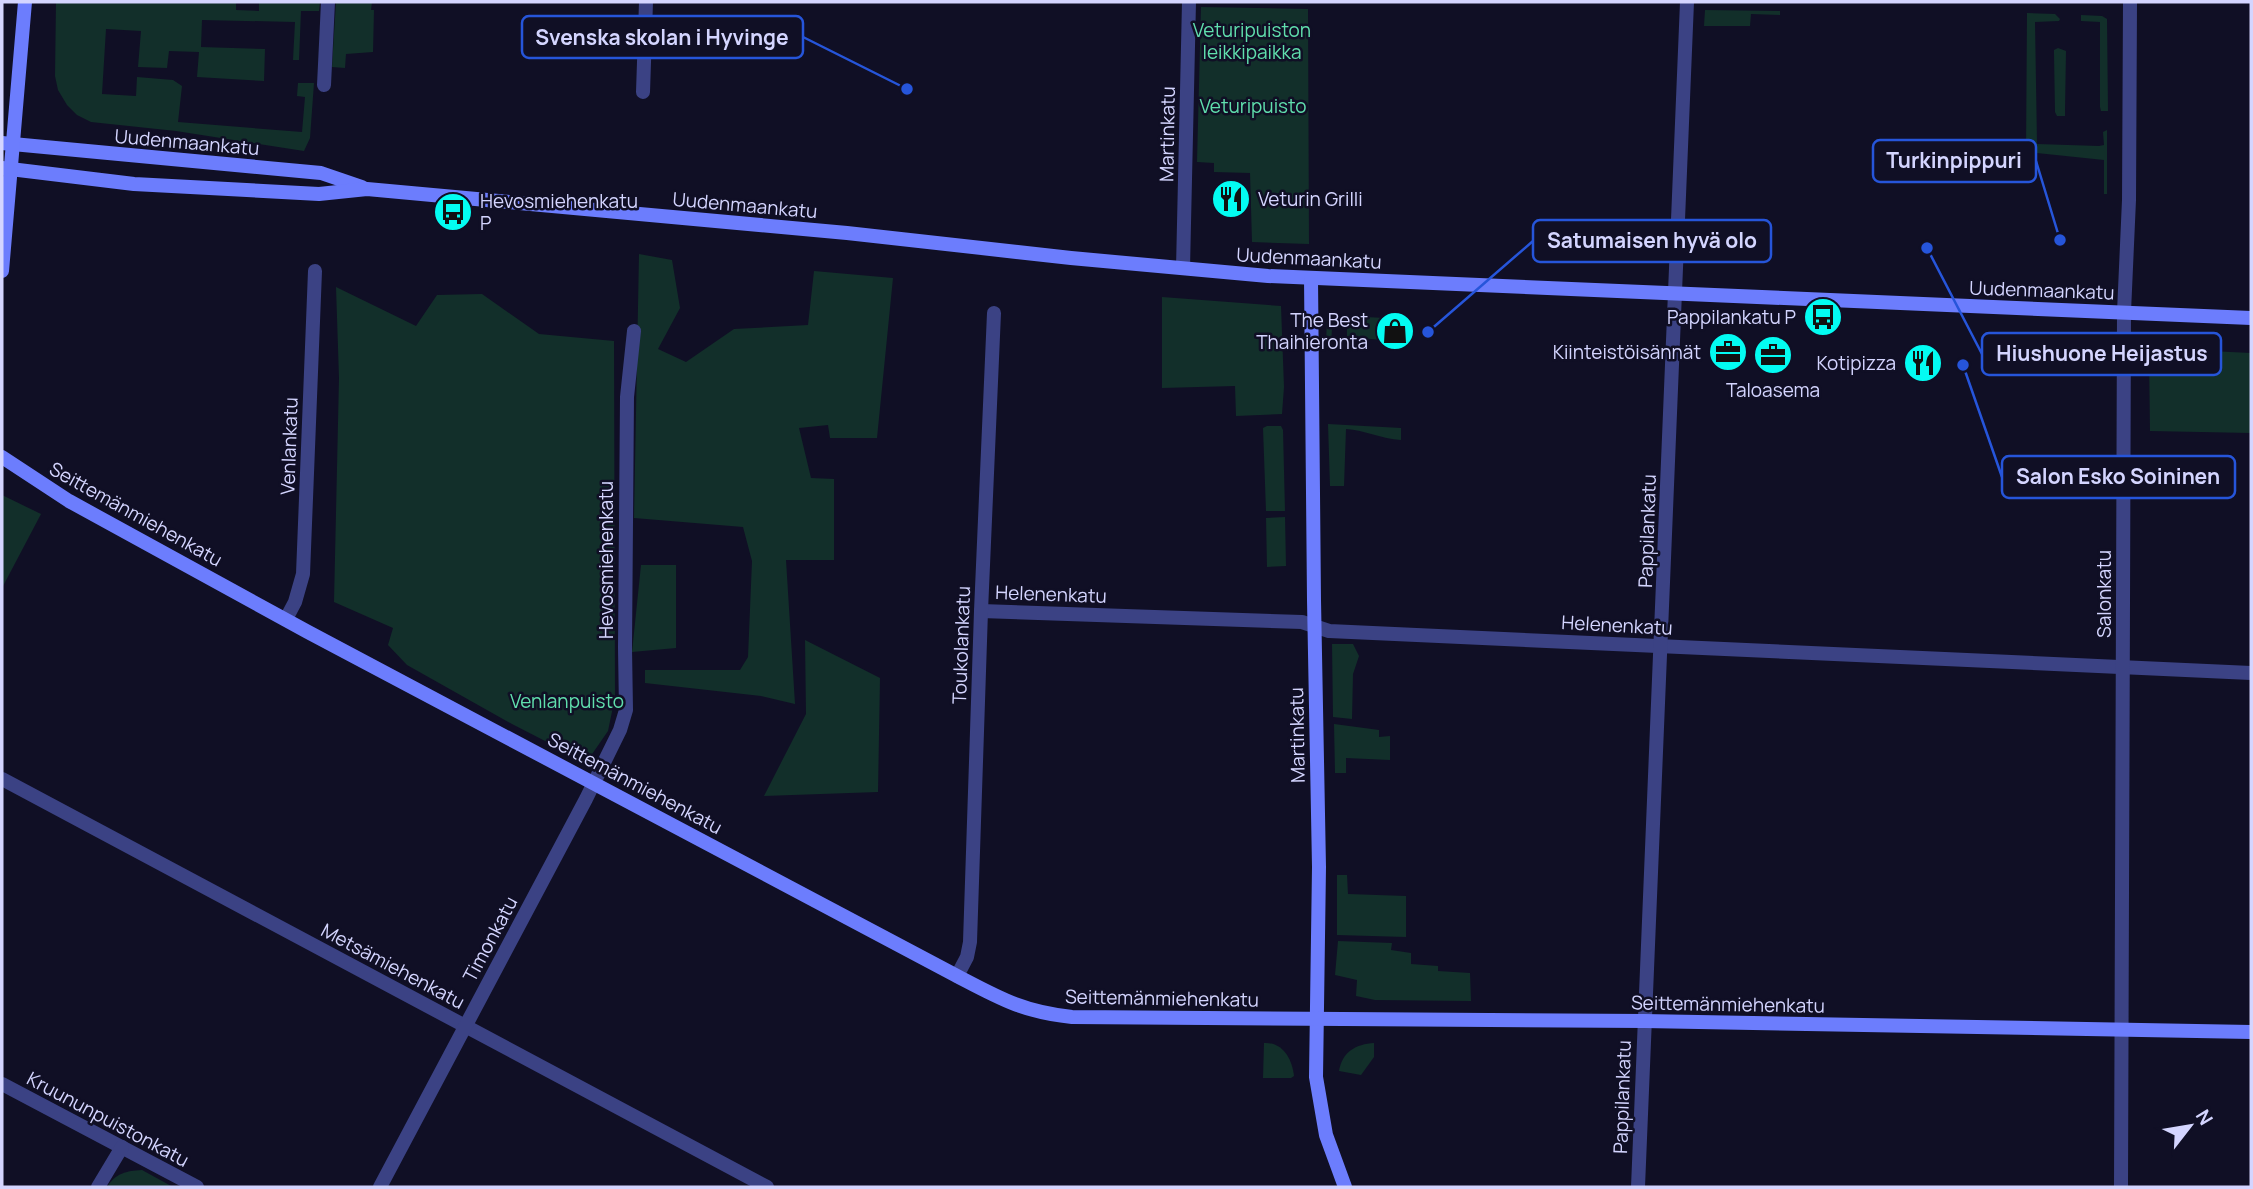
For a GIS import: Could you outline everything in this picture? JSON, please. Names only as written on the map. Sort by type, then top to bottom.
[{"type":"street","points":[[2,271],[8,144],[26,2]]},
{"type":"street","points":[[324,85],[328,2]]},
{"type":"street","points":[[643,92],[646,2]]},
{"type":"street","name":"Martinkatu","points":[[1183,268],[1189,2]]},
{"type":"street","name":"Pappilankatu","points":[[1638,1187],[1686,2]]},
{"type":"street","name":"Salonkatu","points":[[2121,1187],[2124,312],[2129,200],[2130,2]]},
{"type":"street","name":"Uudenmaankatu","points":[[8,144],[321,173],[367,189]]},
{"type":"street","name":"Uudenmaankatu","points":[[7,169],[134,184],[293,193],[319,194],[367,189],[1311,278],[2251,318]]},
{"type":"street","name":"Venlankatu","points":[[286,619],[295,602],[303,574],[315,271]]},
{"type":"street","name":"Martinkatu","points":[[1311,278],[1319,867],[1316,1077],[1326,1135],[1345,1187]]},
{"type":"street","name":"Toukolankatu","points":[[957,976],[967,957],[970,942],[994,313]]},
{"type":"street","name":"Hevosmiehenkatu","points":[[594,783],[620,730],[626,710],[627,397],[634,331]]},
{"type":"street","name":"Seittemänmiehenkatu","points":[[2,457],[69,501],[286,619],[957,976],[1018,1007],[1044,1014],[1072,1017],[1644,1021],[2251,1032]]},
{"type":"street","name":"Helenenkatu","points":[[981,611],[1302,622],[1328,631],[2251,673]]},
{"type":"street","name":"Metsämiehenkatu","points":[[2,779],[767,1187]]},
{"type":"street","name":"Timonkatu","points":[[380,1187],[594,783]]},
{"type":"street","name":"Kruununpuistonkatu","points":[[2,1084],[197,1187]]},
{"type":"street","points":[[98,1187],[122,1147]]},
{"type":"green space","points":[[56,2],[236,2],[236,10],[259,11],[259,2],[320,2],[319,11],[301,11],[299,60],[293,60],[295,22],[202,20],[201,47],[265,49],[264,81],[197,77],[199,52],[169,51],[167,68],[138,67],[141,31],[106,29],[102,94],[136,96],[137,77],[173,80],[182,86],[178,122],[302,132],[305,97],[297,96],[298,83],[314,83],[310,138],[304,151],[176,131],[91,122],[77,115],[58,90],[55,76]]},
{"type":"green space","points":[[336,2],[372,2],[371,10],[374,10],[373,52],[346,54],[345,68],[332,67]]},
{"type":"green space","name":"Veturipuisto","points":[[1201,7],[1308,9],[1309,244],[1252,242],[1250,173],[1214,172],[1214,163],[1197,162]]},
{"type":"green space","points":[[1705,10],[1780,11],[1780,15],[1751,14],[1750,26],[1704,26]]},
{"type":"green space","points":[[2027,13],[2055,14],[2060,19],[2035,22],[2037,144],[2104,145],[2103,132],[2107,130],[2107,194],[2104,194],[2104,160],[2026,152]]},
{"type":"green space","points":[[2081,15],[2102,16],[2107,19],[2108,111],[2101,111],[2100,107],[2100,22],[2081,21]]},
{"type":"green space","points":[[2058,48],[2066,51],[2065,116],[2057,116],[2055,112],[2054,50]]},
{"type":"green space","points":[[639,254],[672,260],[680,308],[658,349],[686,362],[734,329],[808,325],[814,271],[893,278],[877,438],[830,438],[828,425],[799,428],[811,478],[834,479],[834,560],[786,560],[795,704],[761,696],[645,683],[645,670],[740,670],[748,657],[752,561],[743,527],[634,518]]},
{"type":"green space","name":"Venlanpuisto","points":[[336,287],[416,326],[437,295],[482,294],[539,334],[614,341],[615,697],[608,731],[588,760],[582,760],[512,724],[407,665],[388,645],[393,628],[334,602],[339,378]]},
{"type":"green space","points":[[1162,297],[1281,306],[1284,387],[1282,414],[1236,416],[1235,386],[1162,388]]},
{"type":"green space","points":[[1327,315],[1385,318],[1383,340],[1347,337],[1347,329],[1332,327],[1331,348],[1326,348]]},
{"type":"green space","points":[[2169,349],[2251,353],[2251,433],[2150,431],[2149,355],[2155,351]]},
{"type":"green space","points":[[1328,424],[1401,428],[1401,440],[1346,429],[1344,486],[1330,486]]},
{"type":"green space","points":[[1281,426],[1283,430],[1285,511],[1266,511],[1263,428]]},
{"type":"green space","points":[[2,495],[41,514],[2,588]]},
{"type":"green space","points":[[1285,517],[1286,566],[1267,567],[1266,518]]},
{"type":"green space","points":[[641,565],[676,565],[676,648],[632,652]]},
{"type":"green space","points":[[805,640],[880,678],[878,792],[764,796],[806,714]]},
{"type":"green space","points":[[1332,644],[1353,644],[1359,656],[1353,674],[1352,719],[1333,717]]},
{"type":"green space","points":[[1334,724],[1379,730],[1379,737],[1390,736],[1390,760],[1346,758],[1346,773],[1335,773]]},
{"type":"green space","points":[[1337,875],[1347,875],[1348,894],[1406,896],[1406,937],[1337,935]]},
{"type":"green space","points":[[1338,941],[1392,943],[1391,950],[1411,953],[1411,964],[1438,966],[1438,971],[1470,973],[1471,1001],[1375,1000],[1356,996],[1357,980],[1335,975]]},
{"type":"green space","points":[[1264,1043],[1276,1045],[1285,1053],[1294,1076],[1263,1078]]},
{"type":"green space","points":[[1374,1043],[1374,1057],[1361,1075],[1339,1071],[1343,1059],[1351,1050]]},
{"type":"green space","points":[[142,1170],[173,1187],[107,1187],[122,1174]]},
{"type":"place","name":"Svenska skolan i Hyvinge","points":[[907,89]]},
{"type":"place","name":"Veturin Grilli","points":[[1231,199]]},
{"type":"place","name":"Hevosmiehenkatu P","points":[[453,212]]},
{"type":"place","name":"Turkinpippuri","points":[[2060,240]]},
{"type":"place","name":"Hiushuone Heijastus","points":[[1927,248]]},
{"type":"place","name":"Pappilankatu P","points":[[1823,317]]},
{"type":"place","name":"The Best Thaihieronta","points":[[1395,331]]},
{"type":"place","name":"Satumaisen hyvä olo","points":[[1428,332]]},
{"type":"place","name":"Kiinteistöisännät","points":[[1728,352]]},
{"type":"place","name":"Taloasema","points":[[1773,355]]},
{"type":"place","name":"Kotipizza","points":[[1923,363]]},
{"type":"place","name":"Salon Esko Soininen","points":[[1963,365]]},
{"type":"park label","name":"Veturipuiston leikkipaikka","points":[[1252,41]]}]
